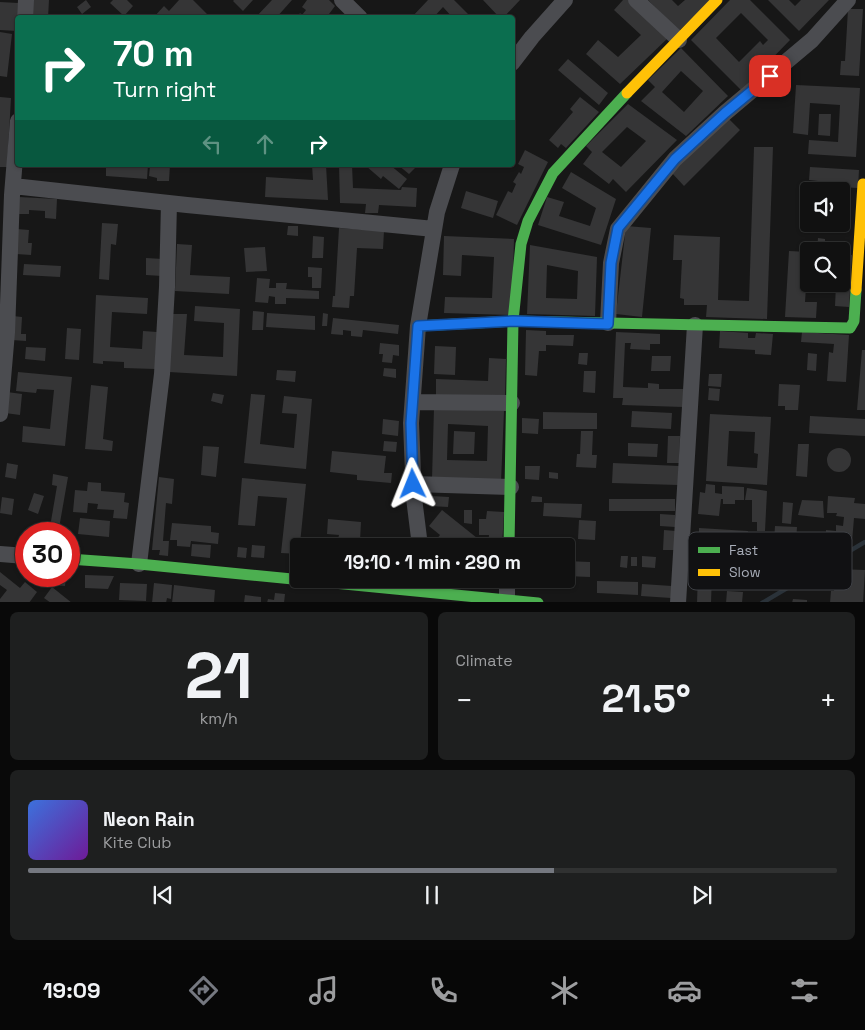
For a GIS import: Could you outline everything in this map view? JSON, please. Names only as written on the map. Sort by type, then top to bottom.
[{"type":"street","points":[[25,15],[26,0]]},
{"type":"street","points":[[342,0],[357,15]]},
{"type":"street","points":[[515,59],[565,0]]},
{"type":"street","points":[[636,0],[679,40]]},
{"type":"street","points":[[509,538],[513,321],[524,237],[528,221],[553,173],[593,128],[717,0]]},
{"type":"street","points":[[608,324],[611,263],[618,228],[675,159],[725,113],[812,40],[848,0]]},
{"type":"street","points":[[0,414],[7,332],[8,190],[15,142]]},
{"type":"street","points":[[419,538],[413,484],[411,423],[418,326],[437,212],[451,167]]},
{"type":"street","points":[[418,326],[513,321],[850,328],[854,321],[863,184]]},
{"type":"street","points":[[8,190],[169,203],[434,229]]},
{"type":"street","points":[[138,564],[162,374],[169,203]]},
{"type":"street","points":[[678,602],[695,324]]},
{"type":"street","points":[[412,402],[512,403]]},
{"type":"street","points":[[413,484],[511,487]]},
{"type":"street","points":[[0,554],[15,555]]},
{"type":"street","points":[[80,560],[538,602]]},
{"type":"street","points":[[507,599],[508,588]]},
{"type":"building","points":[[33,0],[49,0],[48,15],[32,15]]},
{"type":"building","points":[[86,0],[91,7],[82,14],[77,7]]},
{"type":"building","points":[[113,0],[127,0],[133,6],[123,15],[110,3]]},
{"type":"building","points":[[179,0],[193,0],[208,15],[156,15],[164,6],[169,11]]},
{"type":"building","points":[[234,0],[253,0],[243,11]]},
{"type":"building","points":[[272,0],[292,0],[279,15],[258,15]]},
{"type":"building","points":[[307,0],[329,0],[335,6],[328,15],[302,15],[306,10],[302,7]]},
{"type":"building","points":[[428,0],[454,0],[469,15],[450,15],[443,7],[436,15],[414,15]]},
{"type":"building","points":[[483,0],[520,0],[506,15],[497,15]]},
{"type":"building","points":[[623,0],[629,0],[669,37],[620,84],[586,54],[598,40],[618,57],[641,35],[614,10]]},
{"type":"building","points":[[648,0],[672,0],[678,6],[685,0],[710,0],[679,31]]},
{"type":"building","points":[[730,0],[750,0],[790,40],[754,77],[758,81],[745,94],[691,40]],"holes":[[[741,13],[768,40],[763,45],[760,41],[739,62],[716,38]]]},
{"type":"building","points":[[768,0],[789,0],[795,6],[801,0],[829,0],[799,31]]},
{"type":"building","points":[[0,2],[18,3],[18,15],[15,15],[15,31],[0,30]]},
{"type":"building","points":[[848,9],[863,9],[859,76],[840,75],[841,61],[845,61]]},
{"type":"building","points":[[0,32],[12,34],[7,77],[0,76]]},
{"type":"building","points":[[681,48],[728,96],[686,136],[641,101],[655,87],[648,80]],"holes":[[[681,71],[703,91],[684,112],[662,92]]]},
{"type":"building","points":[[568,59],[608,93],[599,105],[558,70]]},
{"type":"building","points":[[796,85],[860,88],[856,157],[808,154],[809,140],[838,142],[840,105],[810,103],[808,135],[793,133]]},
{"type":"building","points":[[0,97],[11,98],[7,167],[0,167]]},
{"type":"building","points":[[580,97],[599,112],[566,148],[561,144],[558,148],[549,140],[573,112],[570,109]]},
{"type":"building","points":[[628,104],[677,140],[626,192],[613,179],[609,184],[583,164],[592,152],[586,146]],"holes":[[[627,127],[646,141],[621,167],[602,152]]]},
{"type":"building","points":[[819,114],[831,114],[830,136],[818,135]]},
{"type":"building","points":[[727,117],[740,130],[684,186],[671,172]]},
{"type":"building","points":[[754,147],[773,147],[767,319],[706,317],[707,305],[684,305],[684,299],[680,298],[682,260],[673,260],[674,235],[720,237],[718,300],[749,301]]},
{"type":"building","points":[[525,150],[548,162],[517,225],[496,215],[508,191],[512,193],[516,184],[513,182],[519,172],[521,174],[524,167],[518,164]]},
{"type":"building","points":[[106,167],[148,167],[147,179],[106,176]]},
{"type":"building","points":[[150,167],[170,167],[169,181],[157,181],[157,178],[149,176]]},
{"type":"building","points":[[312,167],[326,167],[328,200],[265,197],[266,177],[313,180]]},
{"type":"building","points":[[339,167],[352,167],[353,188],[401,190],[402,187],[417,188],[416,207],[379,205],[378,213],[365,213],[366,204],[340,203]]},
{"type":"building","points":[[367,167],[392,167],[407,179],[399,189],[383,176],[381,179]]},
{"type":"building","points":[[400,167],[416,167],[409,174]]},
{"type":"building","points":[[810,167],[859,170],[858,188],[850,188],[850,182],[818,182],[809,180]]},
{"type":"building","points":[[571,172],[616,199],[601,245],[538,225],[547,197],[564,202],[559,216],[590,226],[596,208],[562,188]]},
{"type":"building","points":[[466,191],[498,201],[493,218],[461,208]]},
{"type":"building","points":[[19,197],[57,199],[56,219],[45,218],[45,211],[29,210],[29,214],[18,214]]},
{"type":"building","points":[[102,223],[118,224],[116,245],[111,244],[109,280],[99,279]]},
{"type":"building","points":[[288,226],[298,226],[298,236],[287,235]]},
{"type":"building","points":[[626,226],[651,228],[642,317],[616,314]]},
{"type":"building","points":[[339,228],[384,231],[383,249],[357,248],[354,296],[350,296],[349,308],[332,307],[333,296],[335,296]]},
{"type":"building","points":[[17,229],[29,230],[28,243],[32,243],[31,255],[16,254]]},
{"type":"building","points":[[313,236],[324,237],[323,258],[312,258]]},
{"type":"building","points":[[444,236],[514,239],[512,315],[444,313],[445,297],[492,298],[494,257],[462,255],[461,276],[443,275]]},
{"type":"building","points":[[818,238],[825,239],[825,242],[818,242]]},
{"type":"building","points":[[177,244],[192,245],[190,275],[230,277],[229,294],[175,291]]},
{"type":"building","points":[[530,245],[597,257],[595,316],[527,314]],"holes":[[[547,265],[578,271],[577,299],[546,298]]]},
{"type":"building","points":[[265,247],[267,271],[246,272],[244,248]]},
{"type":"building","points":[[789,251],[800,252],[800,292],[806,292],[805,302],[817,302],[816,318],[785,317]]},
{"type":"building","points":[[850,255],[852,255],[850,290]]},
{"type":"building","points":[[146,258],[163,259],[162,276],[146,275]]},
{"type":"building","points":[[24,264],[61,266],[60,277],[23,275]]},
{"type":"building","points":[[308,267],[322,268],[321,288],[312,288],[312,277],[308,277]]},
{"type":"building","points":[[257,278],[270,279],[269,288],[276,288],[276,283],[287,283],[286,289],[319,291],[319,299],[286,298],[286,304],[275,304],[275,297],[269,296],[268,303],[255,302]]},
{"type":"building","points":[[836,292],[850,292],[849,307],[835,306]]},
{"type":"building","points":[[96,295],[148,298],[147,314],[112,312],[110,347],[142,349],[143,331],[157,332],[155,369],[124,368],[124,362],[103,361],[103,364],[93,363]]},
{"type":"building","points":[[195,306],[240,309],[237,376],[169,372],[172,314],[187,314],[184,355],[223,357],[224,323],[194,321]]},
{"type":"building","points":[[253,311],[264,312],[263,330],[252,330]]},
{"type":"building","points":[[267,313],[315,316],[315,330],[266,327]]},
{"type":"building","points":[[323,313],[328,314],[327,326],[322,326]]},
{"type":"building","points":[[13,316],[22,317],[21,334],[26,334],[26,341],[12,340]]},
{"type":"building","points":[[333,318],[399,325],[398,334],[363,330],[362,337],[351,336],[351,331],[343,330],[343,335],[331,334]]},
{"type":"building","points":[[67,328],[81,329],[79,360],[65,359]]},
{"type":"building","points":[[526,330],[546,331],[546,335],[574,335],[573,346],[546,345],[546,351],[539,351],[537,376],[525,375]]},
{"type":"building","points":[[720,331],[748,333],[748,338],[755,338],[756,333],[773,334],[771,355],[755,354],[755,350],[719,348]]},
{"type":"building","points":[[616,332],[660,334],[660,344],[650,344],[650,350],[630,349],[631,343],[625,343],[623,387],[648,388],[648,383],[659,384],[659,389],[684,389],[683,407],[622,405],[623,398],[613,398]]},
{"type":"building","points":[[802,332],[849,335],[846,382],[827,381],[829,352],[833,353],[834,344],[801,342]]},
{"type":"building","points":[[380,343],[399,345],[399,356],[393,355],[392,363],[382,362],[383,354],[379,354]]},
{"type":"building","points":[[435,346],[456,347],[455,375],[434,374]]},
{"type":"building","points":[[26,347],[46,348],[45,361],[25,359]]},
{"type":"building","points":[[862,350],[865,350],[865,410],[857,410]]},
{"type":"building","points":[[579,353],[588,353],[587,365],[578,364]]},
{"type":"building","points":[[808,353],[817,354],[816,371],[807,370]]},
{"type":"building","points":[[652,356],[671,356],[670,371],[651,371]]},
{"type":"building","points":[[489,358],[506,359],[505,398],[436,395],[436,379],[488,381]]},
{"type":"building","points":[[384,368],[396,369],[396,378],[383,376]]},
{"type":"building","points":[[277,370],[296,371],[295,382],[276,380]]},
{"type":"building","points":[[584,371],[596,371],[595,393],[583,392]]},
{"type":"building","points":[[18,372],[72,377],[65,446],[22,442],[23,426],[50,429],[54,390],[37,389],[36,393],[16,391]]},
{"type":"building","points":[[709,374],[722,374],[721,387],[708,386]]},
{"type":"building","points":[[779,384],[800,385],[798,410],[785,410],[785,406],[778,406]]},
{"type":"building","points":[[91,385],[108,387],[103,439],[113,441],[112,451],[85,449]]},
{"type":"building","points":[[709,388],[720,389],[719,401],[708,400]]},
{"type":"building","points":[[7,392],[22,394],[20,415],[5,413]]},
{"type":"building","points":[[213,393],[224,395],[222,404],[211,401]]},
{"type":"building","points":[[251,394],[265,395],[260,444],[294,448],[297,414],[282,413],[284,396],[312,399],[306,469],[244,463]]},
{"type":"building","points":[[434,408],[504,411],[501,482],[432,479]],"holes":[[[448,424],[488,426],[487,461],[447,460]]]},
{"type":"building","points":[[632,411],[672,413],[671,429],[631,427]]},
{"type":"building","points":[[543,412],[597,413],[597,429],[543,429]]},
{"type":"building","points":[[710,414],[771,417],[767,485],[706,481]],"holes":[[[729,431],[755,432],[754,453],[758,454],[757,468],[727,466]]]},
{"type":"building","points":[[810,416],[865,419],[865,436],[809,433]]},
{"type":"building","points":[[522,418],[539,419],[538,434],[522,433]]},
{"type":"building","points":[[383,419],[399,421],[398,436],[382,434]]},
{"type":"building","points":[[454,431],[475,432],[474,454],[453,454]]},
{"type":"building","points":[[581,431],[593,431],[592,455],[597,455],[596,468],[576,467],[577,454],[580,454]]},
{"type":"building","points":[[668,436],[680,436],[679,463],[667,463]]},
{"type":"building","points":[[384,441],[397,442],[396,452],[383,451]]},
{"type":"building","points":[[628,443],[658,444],[657,457],[628,456]]},
{"type":"building","points":[[798,444],[809,444],[807,477],[796,476]]},
{"type":"building","points":[[203,446],[219,447],[216,477],[201,475]]},
{"type":"building","points":[[839,448],[848,451],[851,460],[848,469],[839,472],[830,469],[827,460],[830,451]]},
{"type":"building","points":[[332,451],[386,456],[384,473],[392,473],[391,483],[357,480],[357,475],[330,472]]},
{"type":"building","points":[[7,463],[18,465],[16,479],[5,477]]},
{"type":"building","points":[[613,463],[679,466],[678,485],[612,483]]},
{"type":"building","points":[[525,466],[540,466],[539,480],[525,479]]},
{"type":"building","points":[[549,472],[558,473],[558,479],[549,478]]},
{"type":"building","points":[[53,474],[68,477],[60,522],[51,522],[57,486],[52,485]]},
{"type":"building","points":[[159,477],[174,479],[172,504],[166,503],[163,541],[169,541],[168,556],[159,555],[160,550],[152,550]]},
{"type":"building","points":[[242,478],[306,484],[301,538],[290,538],[290,554],[281,553],[287,498],[258,496],[255,526],[238,525]]},
{"type":"building","points":[[88,482],[101,483],[101,491],[125,493],[124,502],[129,503],[127,519],[113,518],[114,510],[97,509],[98,504],[88,503],[87,513],[73,512],[75,490],[87,491]]},
{"type":"building","points":[[706,484],[715,485],[715,493],[722,494],[722,486],[744,487],[744,500],[735,500],[735,504],[723,504],[723,499],[721,499],[719,516],[698,514],[700,492],[705,493]]},
{"type":"building","points":[[747,488],[767,491],[765,531],[757,531],[757,522],[752,522],[752,500],[745,500]]},
{"type":"building","points":[[34,493],[44,496],[38,514],[28,510]]},
{"type":"building","points":[[431,496],[449,497],[448,507],[430,506]]},
{"type":"building","points":[[532,496],[542,497],[542,502],[531,502]]},
{"type":"building","points":[[828,496],[855,498],[854,503],[865,504],[865,519],[854,518],[852,542],[852,532],[826,532],[826,530],[836,531],[836,525],[843,526],[844,517],[836,516],[837,513],[827,513]]},
{"type":"building","points":[[2,497],[14,499],[12,515],[0,513]]},
{"type":"building","points":[[609,499],[675,499],[675,511],[609,511]]},
{"type":"building","points":[[802,500],[823,501],[824,518],[798,515]]},
{"type":"building","points":[[783,502],[793,503],[791,524],[782,523]]},
{"type":"building","points":[[544,503],[582,504],[581,518],[543,516]]},
{"type":"building","points":[[442,510],[477,538],[438,538],[440,535],[429,526]]},
{"type":"building","points":[[464,510],[472,510],[472,524],[464,523]]},
{"type":"building","points":[[487,511],[504,512],[502,538],[489,538],[489,535],[479,535],[479,519],[486,519]]},
{"type":"building","points":[[660,514],[675,515],[675,527],[660,526]]},
{"type":"building","points":[[80,518],[110,521],[109,537],[80,534]]},
{"type":"building","points":[[328,519],[361,522],[360,538],[338,538],[339,535],[327,534]]},
{"type":"building","points":[[579,520],[596,521],[595,540],[578,539]]},
{"type":"building","points":[[172,523],[211,526],[211,532],[219,533],[218,544],[191,541],[190,547],[177,546],[177,540],[170,540]]},
{"type":"building","points":[[775,526],[797,527],[797,532],[775,532]]},
{"type":"building","points":[[699,528],[748,531],[748,532],[699,532]]},
{"type":"building","points":[[664,530],[676,531],[675,550],[663,550]]},
{"type":"building","points":[[192,544],[211,545],[210,558],[191,556]]},
{"type":"building","points":[[252,545],[265,546],[264,558],[251,557]]},
{"type":"building","points":[[238,547],[247,548],[246,558],[237,557]]},
{"type":"building","points":[[621,556],[628,556],[627,568],[620,567]]},
{"type":"building","points":[[642,556],[656,557],[655,568],[642,567]]},
{"type":"building","points":[[631,557],[637,557],[637,566],[631,566]]},
{"type":"building","points":[[575,561],[590,562],[590,577],[575,576]]},
{"type":"building","points":[[852,570],[865,570],[863,602],[830,602],[831,591],[852,590]]},
{"type":"building","points":[[0,572],[15,584],[15,587],[31,587],[37,592],[30,602],[0,602],[0,599],[7,590],[0,585]]},
{"type":"building","points":[[85,575],[114,576],[108,589],[85,588]]},
{"type":"building","points":[[597,581],[638,582],[638,595],[597,593]]},
{"type":"building","points":[[120,583],[147,584],[146,601],[119,600]]},
{"type":"building","points":[[154,583],[172,585],[171,599],[167,598],[166,602],[152,602]]},
{"type":"building","points":[[642,584],[672,586],[671,598],[641,596]]},
{"type":"building","points":[[174,585],[215,590],[214,602],[172,602]]},
{"type":"building","points":[[52,587],[71,602],[50,602],[44,598]]},
{"type":"building","points":[[697,590],[711,590],[711,602],[697,602]]},
{"type":"building","points":[[727,591],[743,592],[742,602],[726,602]]},
{"type":"building","points":[[275,593],[285,594],[284,602],[267,602],[268,599],[274,600]]},
{"type":"building","points":[[245,595],[261,597],[261,602],[244,602]]},
{"type":"building","points":[[793,599],[807,600],[807,602],[792,602]]},
{"type":"waterway","points":[[852,550],[865,542]]},
{"type":"waterway","points":[[764,602],[784,590]]},
{"type":"traffic: fast","points":[[509,538],[513,321],[521,244],[528,221],[553,173],[627,93]]},
{"type":"traffic: fast","points":[[418,326],[513,321],[850,328],[854,321],[856,290]]},
{"type":"traffic: fast","points":[[80,560],[528,602]]},
{"type":"traffic: slow","points":[[627,93],[717,0]]},
{"type":"traffic: slow","points":[[856,290],[863,184]]},
{"type":"route","points":[[413,484],[411,423],[418,326],[513,321],[608,324],[611,263],[618,228],[675,159],[725,113],[770,76]]}]
